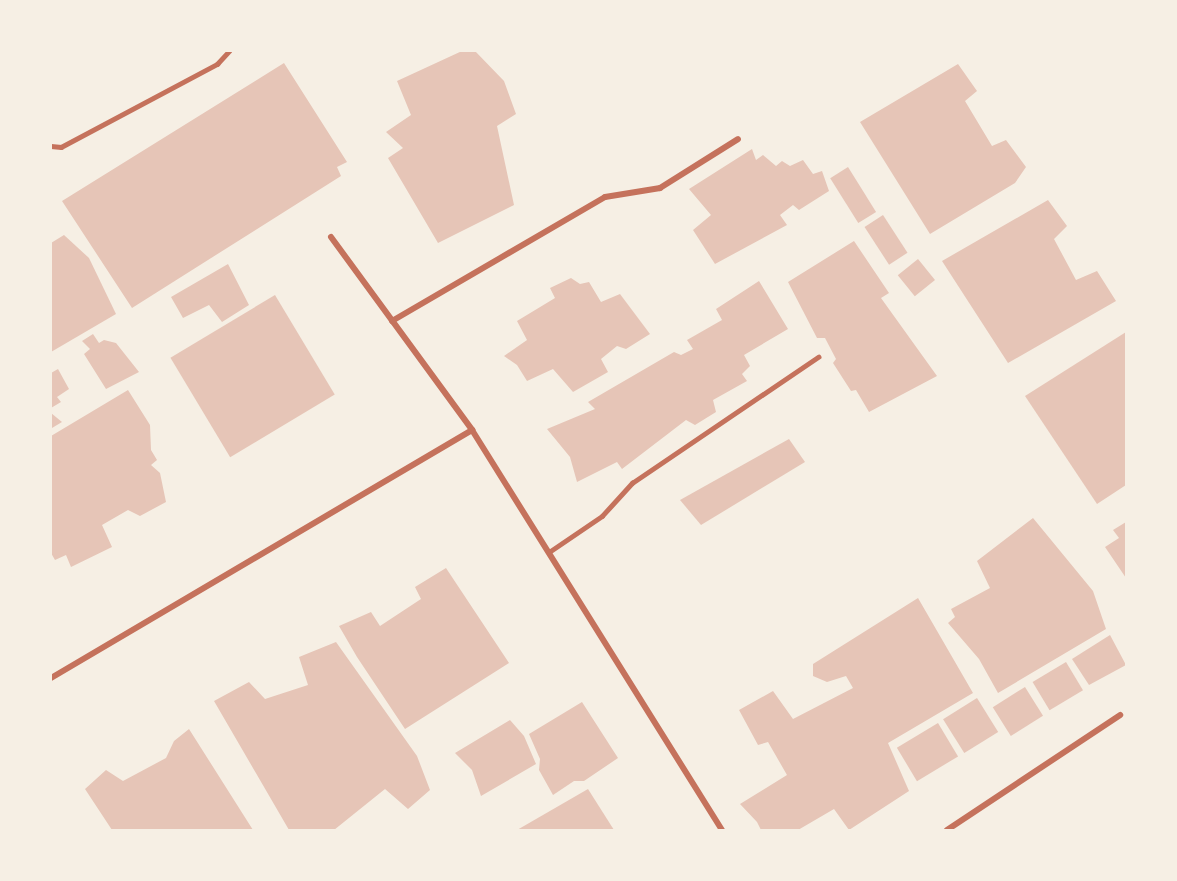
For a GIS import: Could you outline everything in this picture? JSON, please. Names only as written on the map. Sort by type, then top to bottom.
[{"type":"street","points":[[392,321],[606,197],[660,188],[738,139]]},
{"type":"street","points":[[331,237],[472,430],[722,830]]},
{"type":"street","points":[[51,678],[472,430]]},
{"type":"street","points":[[947,830],[1120,715]]},
{"type":"lane","points":[[51,146],[61,147],[217,64],[229,51]]},
{"type":"lane","points":[[549,552],[602,516],[632,483],[818,357]]},
{"type":"building","points":[[462,51],[475,51],[504,81],[516,114],[497,126],[514,205],[438,243],[388,158],[403,148],[386,132],[411,115],[397,81]]},
{"type":"building","points":[[284,63],[347,162],[337,167],[341,176],[132,308],[62,201]]},
{"type":"building","points":[[958,64],[977,91],[965,101],[992,146],[1006,140],[1026,167],[1015,183],[930,234],[860,122]]},
{"type":"building","points":[[752,149],[756,160],[763,155],[776,166],[782,161],[790,166],[803,160],[813,174],[822,171],[829,191],[799,210],[793,205],[780,215],[787,225],[715,264],[693,230],[711,215],[689,189]]},
{"type":"building","points":[[848,167],[876,212],[858,223],[830,178]]},
{"type":"building","points":[[1048,200],[1067,226],[1054,239],[1076,280],[1097,271],[1116,301],[1008,363],[942,261]]},
{"type":"building","points":[[883,215],[908,253],[889,265],[865,227]]},
{"type":"building","points":[[64,235],[89,258],[116,314],[51,352],[51,243]]},
{"type":"building","points":[[854,241],[889,293],[881,298],[937,376],[869,412],[856,390],[851,391],[833,363],[836,359],[825,338],[817,338],[788,282]]},
{"type":"building","points":[[918,259],[935,280],[915,296],[898,275]]},
{"type":"building","points":[[228,264],[249,305],[222,322],[209,305],[183,318],[171,297]]},
{"type":"building","points":[[571,278],[580,284],[589,282],[601,302],[620,294],[650,334],[626,349],[617,346],[601,359],[608,372],[573,392],[553,369],[527,381],[517,365],[504,356],[527,340],[517,321],[555,298],[550,288]]},
{"type":"building","points":[[759,281],[788,329],[744,355],[750,366],[742,374],[747,381],[713,400],[716,412],[695,425],[686,420],[622,469],[617,462],[577,482],[570,457],[547,429],[595,409],[588,402],[674,352],[681,355],[693,349],[687,340],[722,320],[716,309]]},
{"type":"building","points":[[275,295],[335,394],[230,457],[170,358]]},
{"type":"building","points":[[1126,332],[1126,485],[1097,504],[1025,396]]},
{"type":"building","points":[[93,334],[99,343],[104,340],[116,343],[139,372],[106,389],[84,354],[90,349],[82,341]]},
{"type":"building","points":[[58,369],[69,389],[57,397],[61,402],[51,408],[51,373]]},
{"type":"building","points":[[128,390],[150,425],[151,450],[157,460],[151,465],[160,473],[166,502],[140,516],[128,510],[102,525],[112,547],[71,567],[66,555],[55,560],[51,553],[51,436]]},
{"type":"building","points":[[51,413],[62,422],[52,428]]},
{"type":"building","points":[[789,439],[805,462],[701,525],[680,500]]},
{"type":"building","points":[[1033,518],[1093,591],[1106,629],[998,693],[979,659],[948,623],[955,617],[951,609],[990,588],[977,561]]},
{"type":"building","points":[[1126,522],[1126,578],[1105,547],[1119,538],[1113,530]]},
{"type":"building","points":[[446,568],[509,663],[405,729],[339,626],[371,612],[380,626],[421,599],[415,587]]},
{"type":"building","points":[[918,598],[973,693],[888,743],[909,791],[849,830],[834,809],[798,830],[761,830],[757,822],[740,804],[787,775],[768,742],[758,745],[739,710],[773,691],[793,719],[853,688],[846,676],[827,682],[813,676],[813,664]]},
{"type":"building","points":[[1110,635],[1126,665],[1089,685],[1072,659]]},
{"type":"building","points":[[336,642],[417,756],[430,790],[408,809],[385,789],[334,830],[289,830],[214,701],[249,682],[265,699],[308,685],[299,657]]},
{"type":"building","points":[[1066,662],[1083,690],[1050,710],[1033,682]]},
{"type":"building","points":[[1025,687],[1043,716],[1011,736],[993,707]]},
{"type":"building","points":[[977,698],[998,732],[964,753],[943,719]]},
{"type":"building","points":[[582,702],[618,758],[584,781],[574,781],[553,795],[539,770],[540,759],[529,734]]},
{"type":"building","points":[[510,720],[524,736],[536,764],[481,796],[472,770],[455,753]]},
{"type":"building","points":[[938,723],[958,756],[917,781],[897,748]]},
{"type":"building","points":[[189,729],[253,830],[112,830],[85,789],[106,770],[123,781],[166,758],[174,741]]},
{"type":"building","points":[[588,789],[614,830],[517,830]]}]
